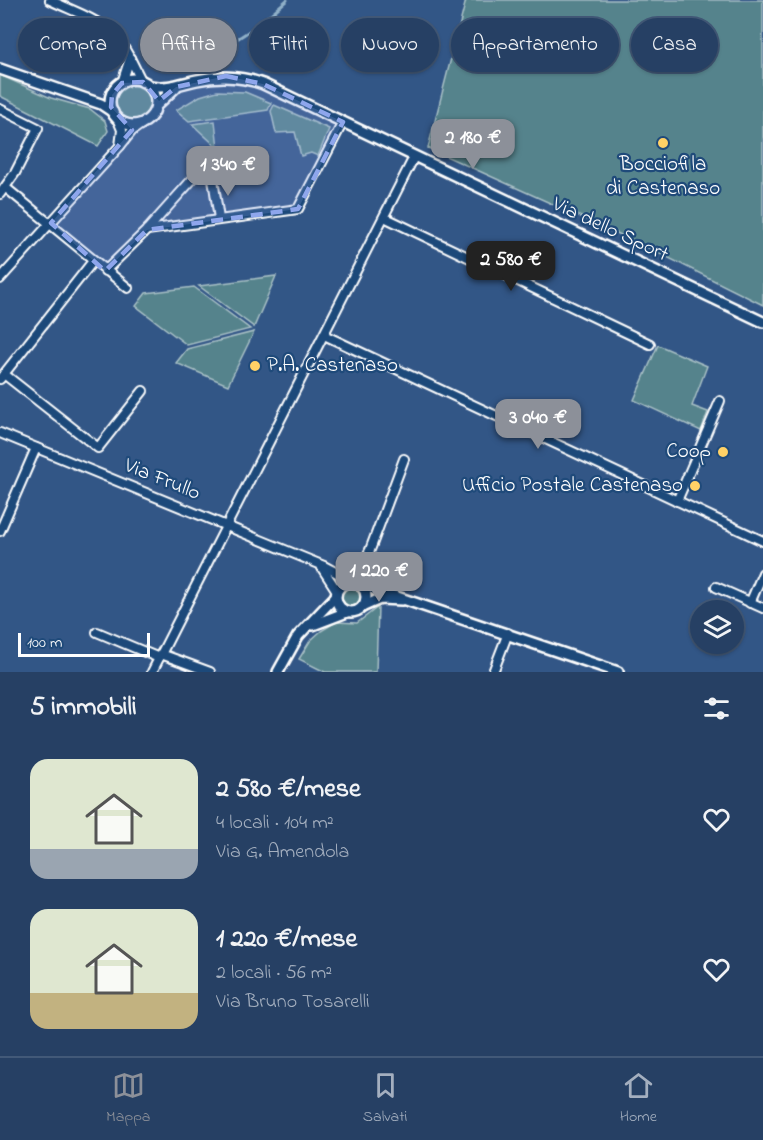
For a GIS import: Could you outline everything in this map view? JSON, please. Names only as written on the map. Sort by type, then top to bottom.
[{"type":"street","points":[[0,279],[132,130],[153,113],[156,106],[121,40],[110,28],[50,0]]},
{"type":"street","points":[[122,83],[130,58]]},
{"type":"street","points":[[0,69],[100,104],[129,125],[143,123]]},
{"type":"street","name":"Via dello Sport","points":[[146,84],[176,87],[207,78],[226,76],[250,79],[763,321]]},
{"type":"street","points":[[81,99],[99,98],[113,92],[122,83],[130,80],[146,84]]},
{"type":"street","name":"Via dello Sport","points":[[156,106],[176,87]]},
{"type":"street","points":[[113,92],[110,101],[122,130],[120,146]]},
{"type":"street","points":[[0,109],[38,128],[3,191],[51,223],[93,261],[128,288]]},
{"type":"street","points":[[147,230],[298,209],[343,122]]},
{"type":"street","points":[[152,672],[414,158]]},
{"type":"street","points":[[105,271],[147,230],[208,162]]},
{"type":"street","points":[[213,179],[219,219]]},
{"type":"street","points":[[384,217],[650,344]]},
{"type":"street","points":[[93,261],[2,376],[98,448],[143,392]]},
{"type":"street","points":[[324,336],[763,541]]},
{"type":"street","points":[[677,501],[720,401]]},
{"type":"street","name":"Via Frullo","points":[[0,433],[310,560],[356,583]]},
{"type":"street","points":[[0,531],[2,520],[36,447]]},
{"type":"street","points":[[356,583],[404,459]]},
{"type":"street","name":"Via Frullo","points":[[310,560],[328,574],[336,594]]},
{"type":"street","points":[[750,603],[763,573]]},
{"type":"street","points":[[278,672],[293,644],[344,583],[356,583],[411,600],[606,670],[618,672]]},
{"type":"street","points":[[356,583],[366,595],[362,607]]},
{"type":"street","points":[[716,587],[763,608]]},
{"type":"street","points":[[336,594],[339,606],[347,612]]},
{"type":"street","points":[[305,629],[380,599],[411,600]]},
{"type":"street","points":[[97,632],[210,672]]},
{"type":"street","points":[[493,672],[507,633]]},
{"type":"highlighted area","points":[[226,76],[263,84],[343,122],[298,209],[147,230],[105,271],[51,223],[132,130],[111,107],[112,95],[122,83],[143,82],[159,101],[176,87]]},
{"type":"green space","points":[[466,0],[763,0],[763,305],[641,244],[428,148],[451,58],[451,72],[619,72],[619,18],[461,18]]},
{"type":"green space","points":[[0,75],[51,98],[90,109],[105,121],[108,131],[98,146],[0,96]]},
{"type":"green space","points":[[133,86],[145,91],[150,103],[145,115],[133,120],[121,115],[116,103],[121,91]]},
{"type":"green space","points":[[217,91],[245,92],[271,103],[268,110],[189,121],[176,110],[200,96]]},
{"type":"green space","points":[[274,105],[329,129],[318,156],[311,153],[301,156],[295,132],[276,133],[271,111]]},
{"type":"green space","points":[[215,121],[218,148],[192,124]]},
{"type":"green space","points":[[276,276],[254,327],[199,286]]},
{"type":"green space","points":[[194,287],[250,329],[187,345],[136,306],[146,293]]},
{"type":"green space","points":[[254,332],[228,385],[176,363],[187,349]]},
{"type":"green space","points":[[658,345],[707,366],[692,406],[708,412],[701,431],[634,400]]},
{"type":"green space","points":[[351,586],[361,593],[362,597],[355,607],[351,608],[341,601],[340,597],[347,587]]},
{"type":"green space","points":[[378,607],[376,672],[325,672],[299,659],[310,641],[321,631],[336,622],[357,623]]},
{"type":"waterway","points":[[237,39],[257,26],[287,0]]},
{"type":"place","name":"Bocciofila di Castenaso","points":[[663,143]]},
{"type":"place","name":"P.A. Castenaso","points":[[255,366]]},
{"type":"place","name":"Coop","points":[[723,452]]},
{"type":"place","name":"Ufficio Postale Castenaso","points":[[695,486]]}]
